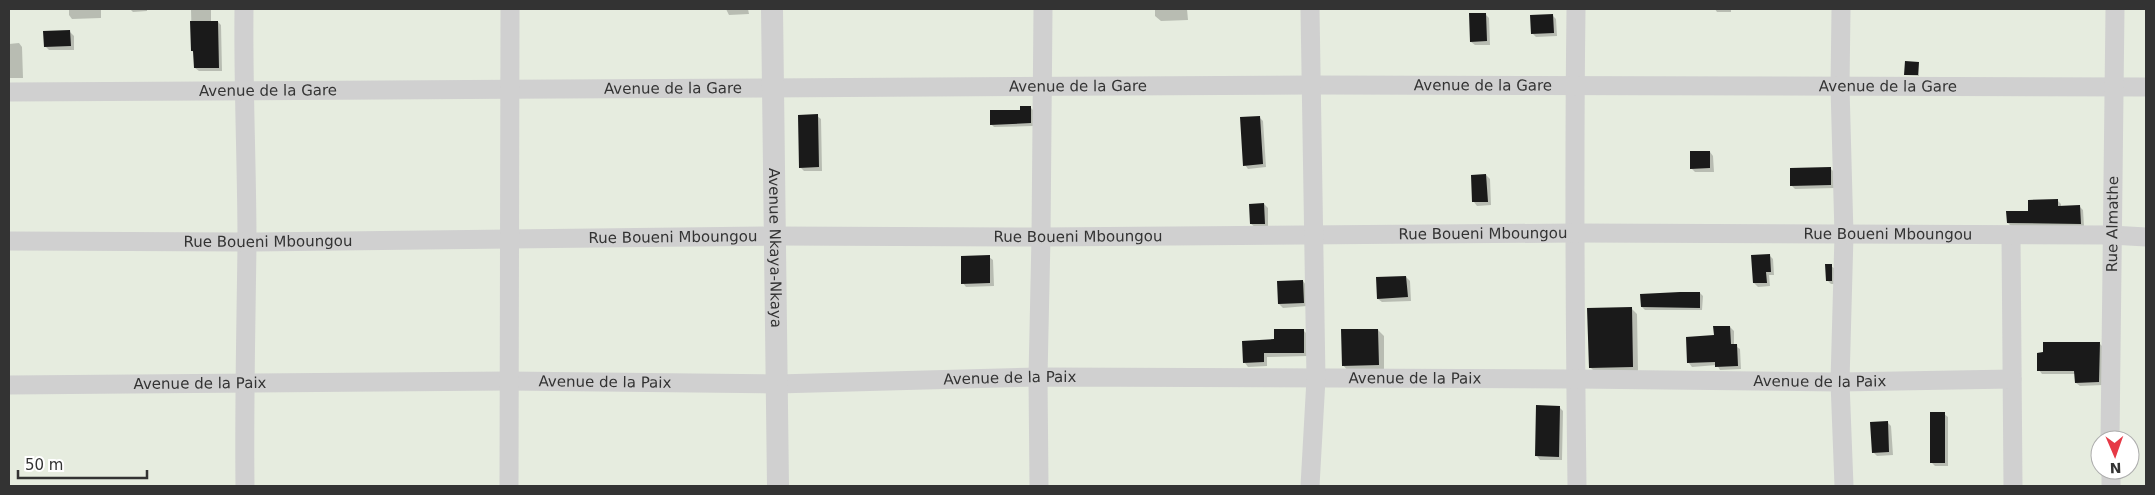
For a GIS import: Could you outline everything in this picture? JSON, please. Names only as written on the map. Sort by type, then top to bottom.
[{"type":"street","points":[[244,9],[243,90],[247,242],[244,383],[245,486]]},
{"type":"street","points":[[509,486],[508,88],[510,9]]},
{"type":"street","name":"Avenue Nkaya-Nkaya","points":[[772,9],[778,486]]},
{"type":"street","points":[[1039,486],[1038,377],[1042,9]]},
{"type":"street","points":[[1310,9],[1312,236],[1316,379],[1310,486]]},
{"type":"street","points":[[1576,9],[1574,233],[1577,486]]},
{"type":"street","points":[[1841,9],[1840,87],[1844,235],[1840,382],[1844,486]]},
{"type":"street","name":"Rue Almathe","points":[[2110,430],[2115,9]]},
{"type":"street","name":"Avenue de la Gare","points":[[9,92],[508,88],[773,89],[1312,84],[2146,87]]},
{"type":"street","name":"Rue Boueni Mboungou","points":[[9,241],[247,242],[775,236],[1312,236],[1574,233],[2111,235],[2146,237]]},
{"type":"street","points":[[2011,236],[2013,486]]},
{"type":"street","name":"Avenue de la Paix","points":[[9,385],[508,380],[777,384],[1038,377],[1840,382],[2012,379]]},
{"type":"shaded area","points":[[9,9],[2146,9],[2146,486],[9,486]]},
{"type":"building","points":[[1469,13],[1486,13],[1487,41],[1470,42]]},
{"type":"building","points":[[1553,14],[1554,33],[1531,34],[1530,15]]},
{"type":"building","points":[[190,21],[218,21],[219,68],[194,68],[193,51],[191,51]]},
{"type":"building","points":[[70,30],[71,46],[44,47],[43,31]]},
{"type":"building","points":[[1905,61],[1919,62],[1918,75],[1904,75]]},
{"type":"building","points":[[1020,106],[1031,106],[1031,123],[990,125],[990,110],[1020,110]]},
{"type":"building","points":[[818,114],[819,167],[799,168],[798,115]]},
{"type":"building","points":[[1260,116],[1263,164],[1243,166],[1240,117]]},
{"type":"building","points":[[1690,151],[1710,151],[1710,168],[1690,169]]},
{"type":"building","points":[[1831,167],[1831,185],[1790,186],[1790,168]]},
{"type":"building","points":[[1486,174],[1488,202],[1472,202],[1471,175]]},
{"type":"building","points":[[2058,199],[2058,206],[2080,205],[2081,224],[2007,223],[2006,211],[2028,211],[2028,200]]},
{"type":"building","points":[[1264,203],[1265,224],[1250,224],[1249,204]]},
{"type":"building","points":[[1770,254],[1771,272],[1766,272],[1767,283],[1753,283],[1751,255]]},
{"type":"building","points":[[990,255],[990,283],[961,284],[961,256]]},
{"type":"building","points":[[1825,264],[1832,264],[1832,281],[1826,281]]},
{"type":"building","points":[[1406,276],[1408,297],[1377,299],[1376,277]]},
{"type":"building","points":[[1303,280],[1304,303],[1278,304],[1277,281]]},
{"type":"building","points":[[1700,292],[1700,308],[1641,307],[1640,294]]},
{"type":"building","points":[[1632,307],[1633,367],[1589,368],[1587,308]]},
{"type":"building","points":[[1713,326],[1730,326],[1731,344],[1737,344],[1738,366],[1715,367],[1715,362],[1687,363],[1686,337],[1714,335]]},
{"type":"building","points":[[1274,329],[1304,329],[1304,353],[1264,353],[1264,362],[1243,363],[1242,341],[1274,339]]},
{"type":"building","points":[[1341,329],[1378,329],[1379,365],[1342,366]]},
{"type":"building","points":[[2043,342],[2100,342],[2099,382],[2075,383],[2074,371],[2037,371],[2037,353],[2043,352]]},
{"type":"building","points":[[1536,405],[1560,406],[1559,457],[1535,456]]},
{"type":"building","points":[[1930,412],[1945,412],[1945,463],[1930,463]]},
{"type":"building","points":[[1888,421],[1889,452],[1872,453],[1870,422]]}]
